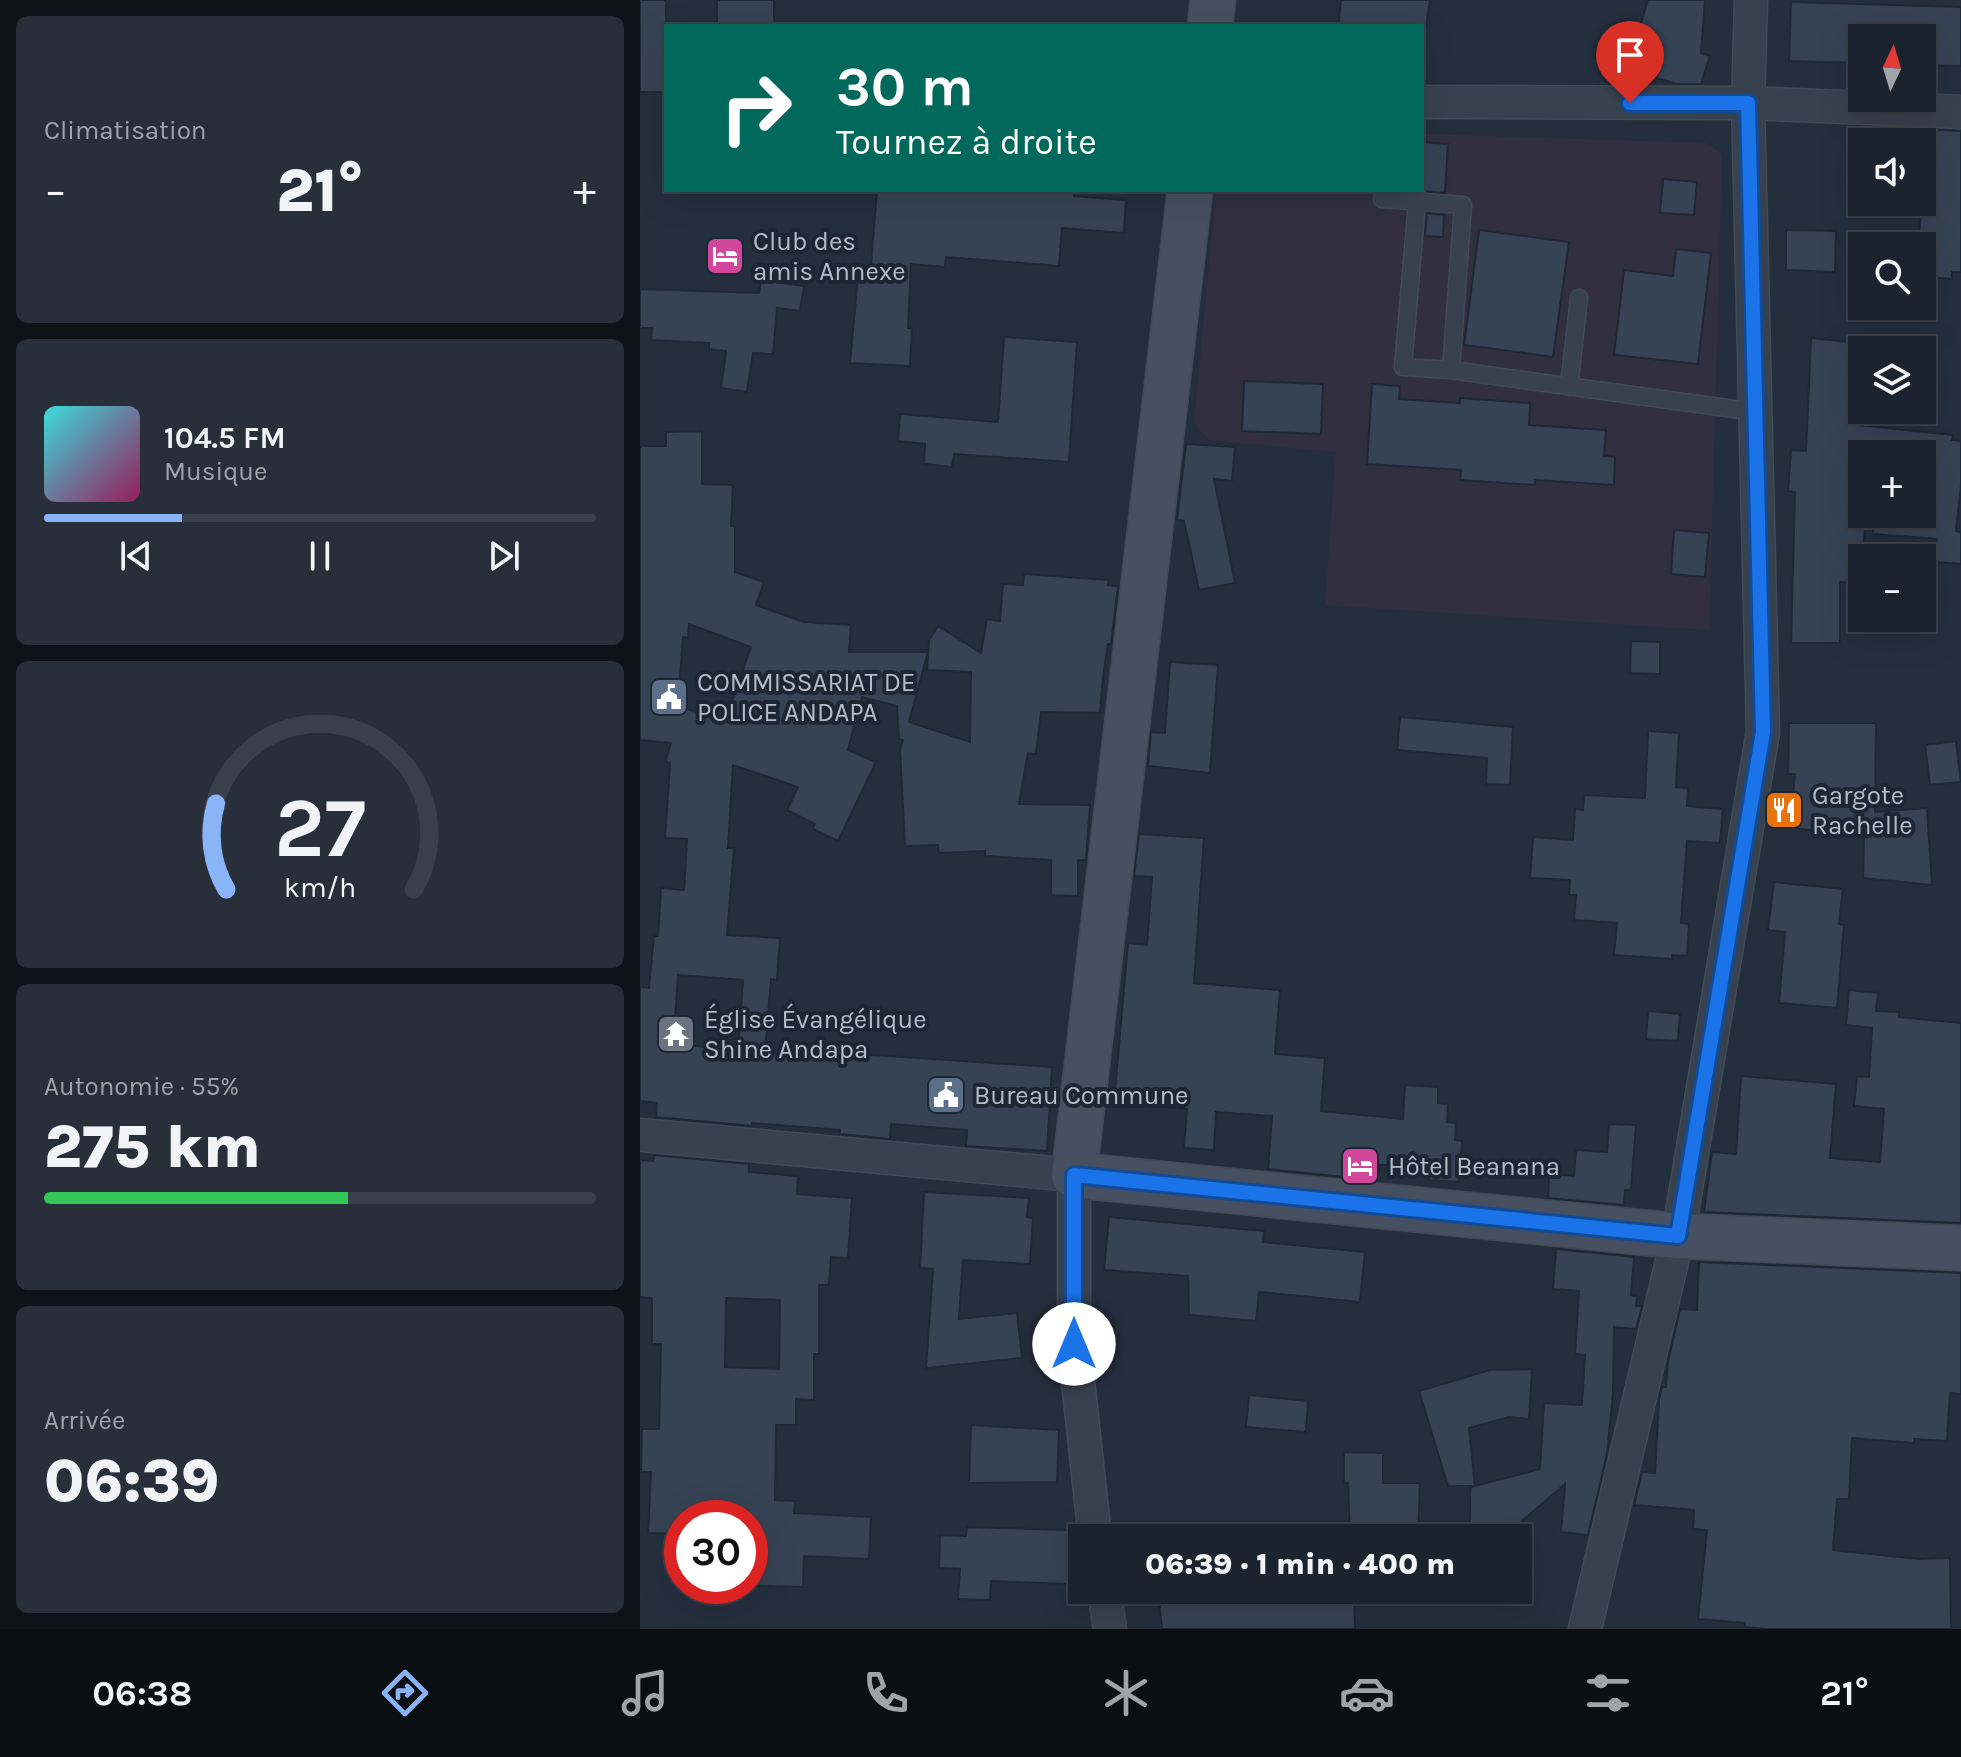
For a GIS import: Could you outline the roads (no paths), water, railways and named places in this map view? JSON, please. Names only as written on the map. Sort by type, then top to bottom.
[{"type":"street","points":[[1210,24],[1213,0]]},
{"type":"street","points":[[1585,1629],[1678,1236],[1763,732],[1748,103],[1751,0]]},
{"type":"street","points":[[1424,102],[1748,103],[1961,112]]},
{"type":"street","points":[[1093,1524],[1074,1344],[1074,1175],[1190,192]]},
{"type":"street","points":[[640,1135],[1678,1236],[1961,1248]]},
{"type":"street","points":[[1106,1604],[1110,1629]]},
{"type":"lane","points":[[1382,199],[1463,205],[1451,370]]},
{"type":"lane","points":[[1417,202],[1403,367],[1451,370],[1756,412]]},
{"type":"lane","points":[[1569,387],[1579,298]]},
{"type":"place","name":"Club des amis Annexe","points":[[725,256]]},
{"type":"place","name":"COMMISSARIAT DE POLICE ANDAPA","points":[[669,697]]},
{"type":"place","name":"Gargote Rachelle","points":[[1784,810]]},
{"type":"place","name":"Église Évangélique Shine Andapa","points":[[676,1034]]},
{"type":"place","name":"Bureau Commune","points":[[946,1095]]},
{"type":"place","name":"Hôtel Beanana","points":[[1360,1166]]}]
